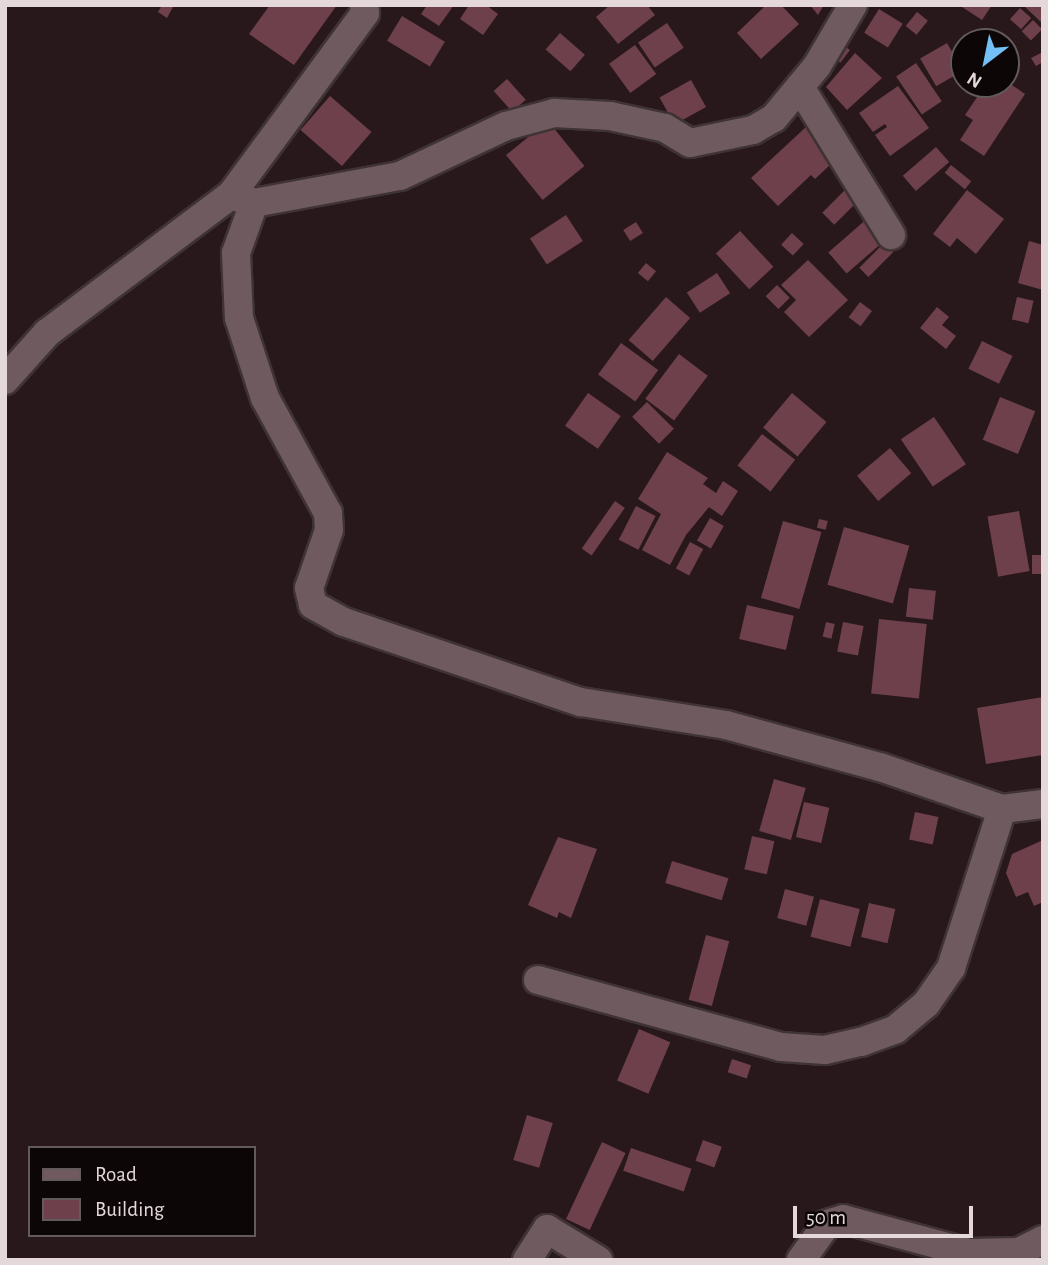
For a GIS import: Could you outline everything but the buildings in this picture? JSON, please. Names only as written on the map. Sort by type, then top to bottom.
[{"type":"street","points":[[5,380],[47,333],[242,199],[365,13],[364,5]]},
{"type":"street","points":[[242,199],[400,176],[506,126],[554,113],[610,116],[654,126],[690,143],[753,130],[774,118],[800,86],[853,5]]},
{"type":"street","points":[[800,86],[891,235]]},
{"type":"street","points":[[242,199],[236,253],[239,318],[265,398],[328,513],[329,530],[309,588],[313,605],[356,627],[581,702],[726,725],[880,767],[1002,809],[1043,804]]},
{"type":"street","points":[[538,980],[781,1047],[825,1050],[884,1033],[926,1004],[951,968],[1002,809]]},
{"type":"street","points":[[800,1260],[834,1219],[970,1254],[1019,1252],[1043,1240]]},
{"type":"street","points":[[527,1260],[547,1229],[598,1260]]}]
